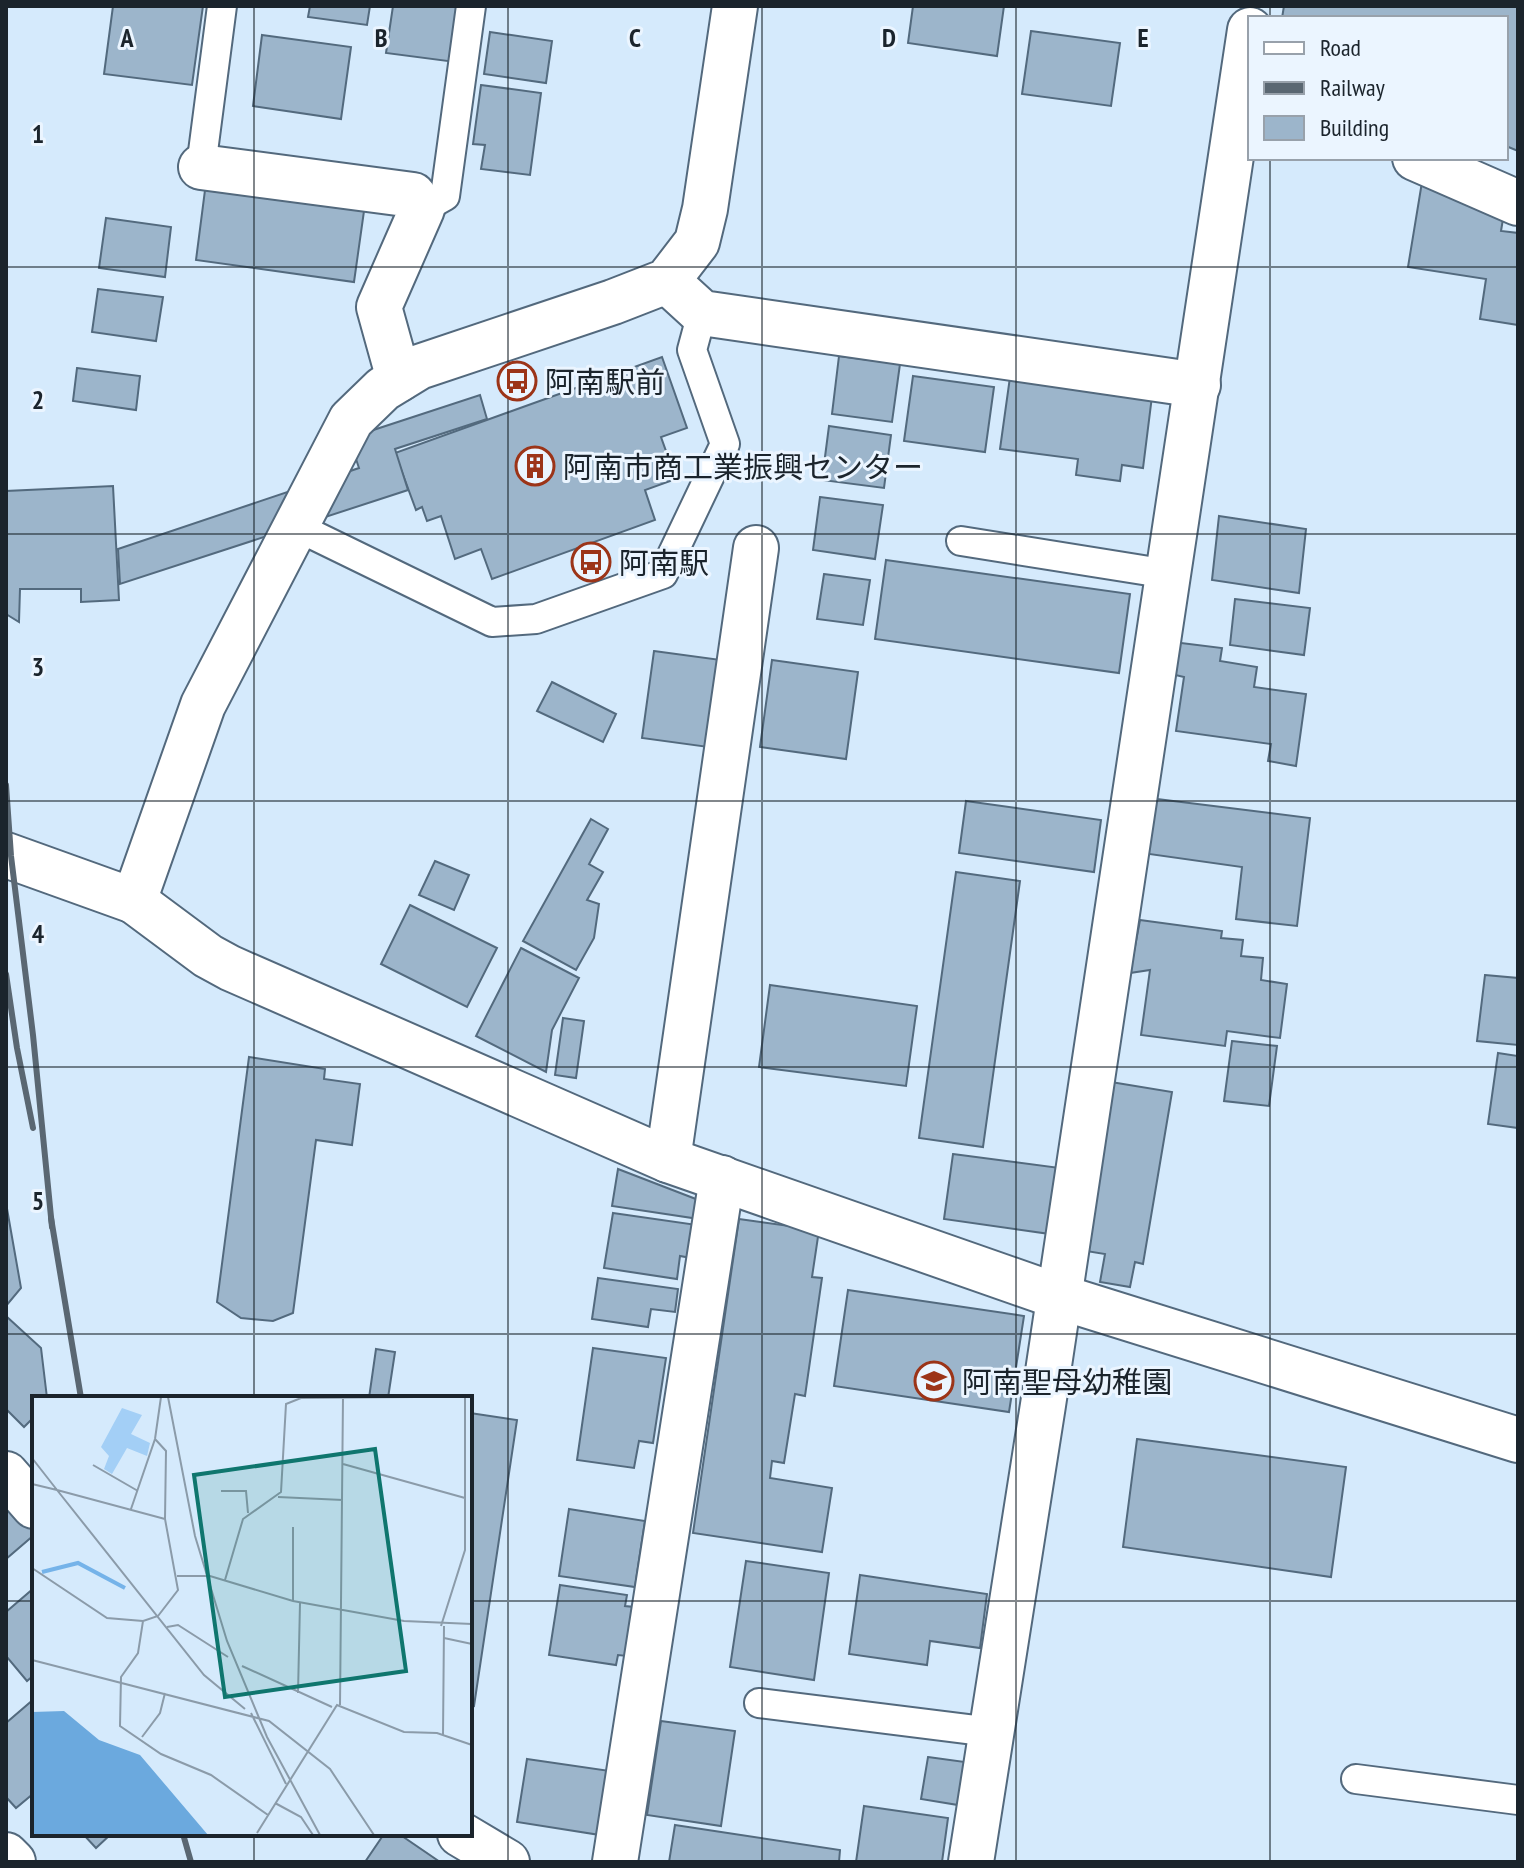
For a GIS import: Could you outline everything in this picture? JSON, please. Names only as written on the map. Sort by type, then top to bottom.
[{"type":"street","points":[[134,901],[203,705],[351,420],[383,389],[419,367],[667,281],[697,242],[705,209],[735,6]]},
{"type":"street","points":[[971,1862],[1248,57]]},
{"type":"street","points":[[1420,160],[1518,203]]},
{"type":"street","points":[[201,167],[413,195],[422,209],[379,307],[399,379]]},
{"type":"street","points":[[667,281],[702,313],[1198,385]]},
{"type":"street","points":[[668,1160],[756,548]]},
{"type":"street","points":[[6,855],[134,901],[208,956],[230,968],[668,1160],[1057,1296],[1518,1440]]},
{"type":"street","points":[[615,1862],[722,1178]]},
{"type":"street","points":[[6,1474],[32,1504]]},
{"type":"street","points":[[463,1836],[507,1862]]},
{"type":"street","points":[[6,1855],[13,1862]]},
{"type":"lane","points":[[201,167],[222,6]]},
{"type":"lane","points":[[422,209],[445,196],[471,6]]},
{"type":"lane","points":[[295,526],[492,622],[536,619],[663,574],[725,444],[692,350],[702,313]]},
{"type":"lane","points":[[961,541],[1168,574]]},
{"type":"lane","points":[[759,1703],[991,1732]]},
{"type":"lane","points":[[1356,1779],[1518,1800]]},
{"type":"building","points":[[113,6],[203,6],[192,85],[104,74]]},
{"type":"building","points":[[310,6],[370,6],[367,25],[308,17]]},
{"type":"building","points":[[393,6],[463,6],[455,62],[386,53]]},
{"type":"building","points":[[913,6],[1004,6],[997,56],[908,43]]},
{"type":"building","points":[[1284,6],[1518,6],[1518,151],[1508,147],[1508,16],[1282,16]]},
{"type":"building","points":[[1031,31],[1120,43],[1111,106],[1022,94]]},
{"type":"building","points":[[490,32],[552,41],[546,83],[484,74]]},
{"type":"building","points":[[262,35],[351,47],[341,119],[253,106]]},
{"type":"building","points":[[481,85],[541,93],[530,175],[481,169],[485,145],[473,144]]},
{"type":"building","points":[[1422,182],[1503,219],[1501,231],[1518,233],[1518,325],[1480,319],[1486,279],[1408,267]]},
{"type":"building","points":[[205,190],[364,211],[354,282],[196,260]]},
{"type":"building","points":[[106,218],[171,227],[165,277],[99,268]]},
{"type":"building","points":[[98,289],[163,297],[156,341],[92,332]]},
{"type":"building","points":[[839,356],[900,364],[892,422],[832,414]]},
{"type":"building","name":"阿南市商工業振興センター","points":[[662,357],[687,428],[661,437],[676,479],[645,490],[655,520],[492,579],[481,549],[455,559],[441,516],[427,521],[422,507],[416,510],[395,453]]},
{"type":"building","points":[[77,368],[140,376],[136,410],[73,401]]},
{"type":"building","points":[[913,376],[994,387],[985,452],[904,441]]},
{"type":"building","points":[[1010,377],[1152,396],[1143,468],[1122,465],[1120,481],[1076,475],[1078,459],[1000,449]]},
{"type":"building","points":[[480,395],[487,419],[395,449],[408,490],[120,584],[118,549],[359,468],[349,438]]},
{"type":"building","points":[[829,426],[891,435],[884,488],[822,480]]},
{"type":"building","points":[[113,486],[119,600],[81,602],[81,589],[20,589],[19,622],[6,614],[6,491]]},
{"type":"building","points":[[820,497],[883,505],[875,559],[813,550]]},
{"type":"building","points":[[1219,516],[1306,529],[1299,593],[1212,580]]},
{"type":"building","points":[[886,560],[1130,594],[1119,673],[875,639]]},
{"type":"building","points":[[824,574],[870,580],[863,625],[817,619]]},
{"type":"building","points":[[1235,599],[1310,608],[1304,655],[1230,645]]},
{"type":"building","points":[[1173,642],[1222,648],[1220,661],[1257,667],[1254,687],[1306,694],[1296,766],[1268,761],[1271,744],[1176,731],[1184,677],[1167,673]]},
{"type":"building","points":[[654,651],[721,660],[708,747],[642,738]]},
{"type":"building","points":[[772,660],[858,672],[846,759],[760,747]]},
{"type":"building","points":[[552,682],[616,714],[603,742],[537,711]]},
{"type":"building","points":[[1149,798],[1310,818],[1297,926],[1236,919],[1242,867],[1142,853]]},
{"type":"building","points":[[966,801],[1101,820],[1094,872],[959,853]]},
{"type":"building","points":[[591,819],[608,829],[589,864],[603,872],[587,900],[599,904],[594,938],[576,970],[523,941]]},
{"type":"building","points":[[435,861],[469,875],[454,910],[419,895]]},
{"type":"building","points":[[956,872],[1020,881],[983,1147],[919,1138]]},
{"type":"building","points":[[410,905],[497,948],[467,1007],[381,964]]},
{"type":"building","points":[[1140,920],[1222,931],[1221,938],[1243,940],[1241,956],[1263,958],[1261,980],[1287,984],[1280,1038],[1227,1031],[1225,1046],[1141,1035],[1150,970],[1130,973]]},
{"type":"building","points":[[521,948],[579,978],[552,1030],[546,1072],[476,1036]]},
{"type":"building","points":[[1485,975],[1518,978],[1518,1045],[1477,1041]]},
{"type":"building","points":[[770,985],[917,1006],[906,1086],[759,1067]]},
{"type":"building","points":[[563,1018],[584,1021],[576,1078],[555,1075]]},
{"type":"building","points":[[1232,1041],[1277,1046],[1269,1106],[1224,1101]]},
{"type":"building","points":[[1498,1053],[1518,1056],[1518,1128],[1488,1124]]},
{"type":"building","points":[[249,1057],[325,1069],[324,1079],[360,1084],[352,1145],[316,1140],[293,1313],[273,1321],[241,1318],[217,1302]]},
{"type":"building","points":[[1111,1082],[1172,1092],[1143,1264],[1135,1262],[1130,1287],[1100,1282],[1105,1254],[1086,1251]]},
{"type":"building","points":[[953,1154],[1060,1168],[1050,1234],[944,1219]]},
{"type":"building","points":[[618,1169],[701,1201],[699,1219],[612,1206]]},
{"type":"building","points":[[6,1203],[21,1288],[6,1306]]},
{"type":"building","points":[[613,1213],[697,1225],[691,1258],[680,1256],[677,1279],[604,1268]]},
{"type":"building","points":[[739,1219],[819,1230],[812,1277],[822,1278],[805,1396],[795,1394],[784,1463],[772,1461],[770,1478],[832,1488],[822,1552],[693,1533]]},
{"type":"building","points":[[598,1278],[678,1289],[675,1312],[651,1309],[648,1327],[592,1319]]},
{"type":"building","points":[[848,1290],[1024,1316],[1009,1412],[834,1386]]},
{"type":"building","points":[[6,1316],[41,1348],[47,1396],[32,1396],[32,1419],[24,1427],[6,1409]]},
{"type":"building","points":[[593,1348],[666,1358],[653,1443],[639,1441],[634,1468],[577,1460]]},
{"type":"building","points":[[376,1349],[395,1352],[388,1396],[369,1396]]},
{"type":"building","points":[[472,1413],[517,1420],[472,1706]]},
{"type":"building","points":[[1137,1439],[1346,1467],[1331,1577],[1123,1547]]},
{"type":"building","points":[[6,1503],[32,1521],[32,1537],[6,1559]]},
{"type":"building","points":[[569,1509],[645,1521],[635,1587],[559,1576]]},
{"type":"building","points":[[746,1561],[829,1573],[814,1680],[730,1667]]},
{"type":"building","points":[[860,1575],[987,1594],[980,1648],[930,1641],[927,1665],[849,1654]]},
{"type":"building","points":[[560,1585],[627,1595],[625,1606],[644,1608],[637,1657],[618,1655],[616,1665],[549,1655]]},
{"type":"building","points":[[32,1590],[32,1677],[27,1681],[6,1656],[6,1612]]},
{"type":"building","points":[[32,1701],[32,1795],[16,1808],[6,1797],[6,1723]]},
{"type":"building","points":[[661,1721],[735,1731],[721,1826],[647,1815]]},
{"type":"building","points":[[928,1757],[965,1762],[958,1805],[921,1799]]},
{"type":"building","points":[[527,1759],[610,1771],[600,1835],[517,1822]]},
{"type":"building","points":[[864,1806],[948,1818],[942,1862],[856,1862]]},
{"type":"building","points":[[675,1825],[840,1850],[839,1862],[669,1862]]},
{"type":"building","points":[[85,1836],[109,1836],[96,1848]]},
{"type":"building","points":[[383,1836],[402,1836],[440,1862],[365,1862]]},
{"type":"railway","points":[[6,785],[52,1227]]},
{"type":"railway","points":[[6,974],[33,1128]]},
{"type":"railway","points":[[51,1218],[81,1396]]},
{"type":"railway","points":[[184,1836],[191,1862]]},
{"type":"place","name":"阿南駅前","points":[[517,381]]},
{"type":"place","name":"阿南市商工業振興センター","points":[[535,466]]},
{"type":"place","name":"阿南駅","points":[[591,562]]},
{"type":"place","name":"阿南聖母幼稚園","points":[[934,1381]]}]
